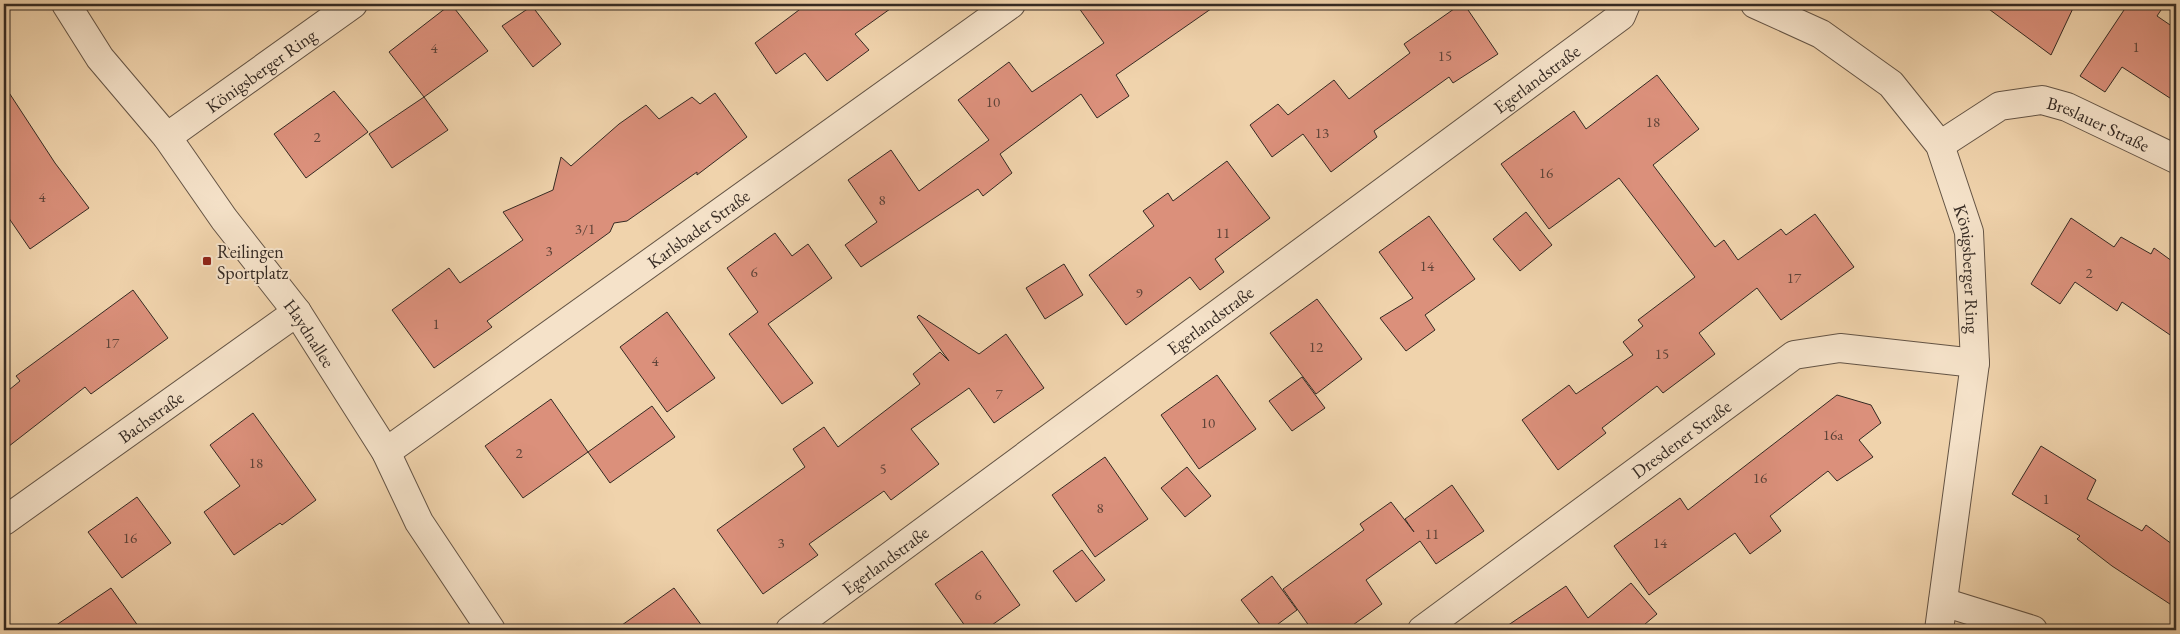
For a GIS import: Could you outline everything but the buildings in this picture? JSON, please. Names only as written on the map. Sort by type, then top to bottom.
[{"type":"street","name":"Haydnallee","points":[[66,4],[100,58],[167,137],[224,218],[297,312],[386,452],[419,522],[485,628]]},
{"type":"street","name":"Königsberger Ring","points":[[167,137],[353,4]]},
{"type":"street","name":"Karlsbader Straße","points":[[386,452],[1010,4]]},
{"type":"street","name":"Egerlandstraße","points":[[790,630],[1620,16],[1626,4]]},
{"type":"street","name":"Königsberger Ring","points":[[1755,4],[1821,34],[1891,84],[1940,145],[1969,232],[1975,363],[1939,630]]},
{"type":"street","name":"Breslauer Straße","points":[[1940,145],[2000,106],[2042,100],[2067,107],[2176,159]]},
{"type":"street","name":"Bachstraße","points":[[4,520],[297,312]]},
{"type":"street","name":"Dresdener Straße","points":[[1422,630],[1794,355],[1840,348],[1975,363]]},
{"type":"street","points":[[1943,602],[2033,630]]},
{"type":"place","name":"Reilingen Sportplatz","points":[[207,261]]}]
